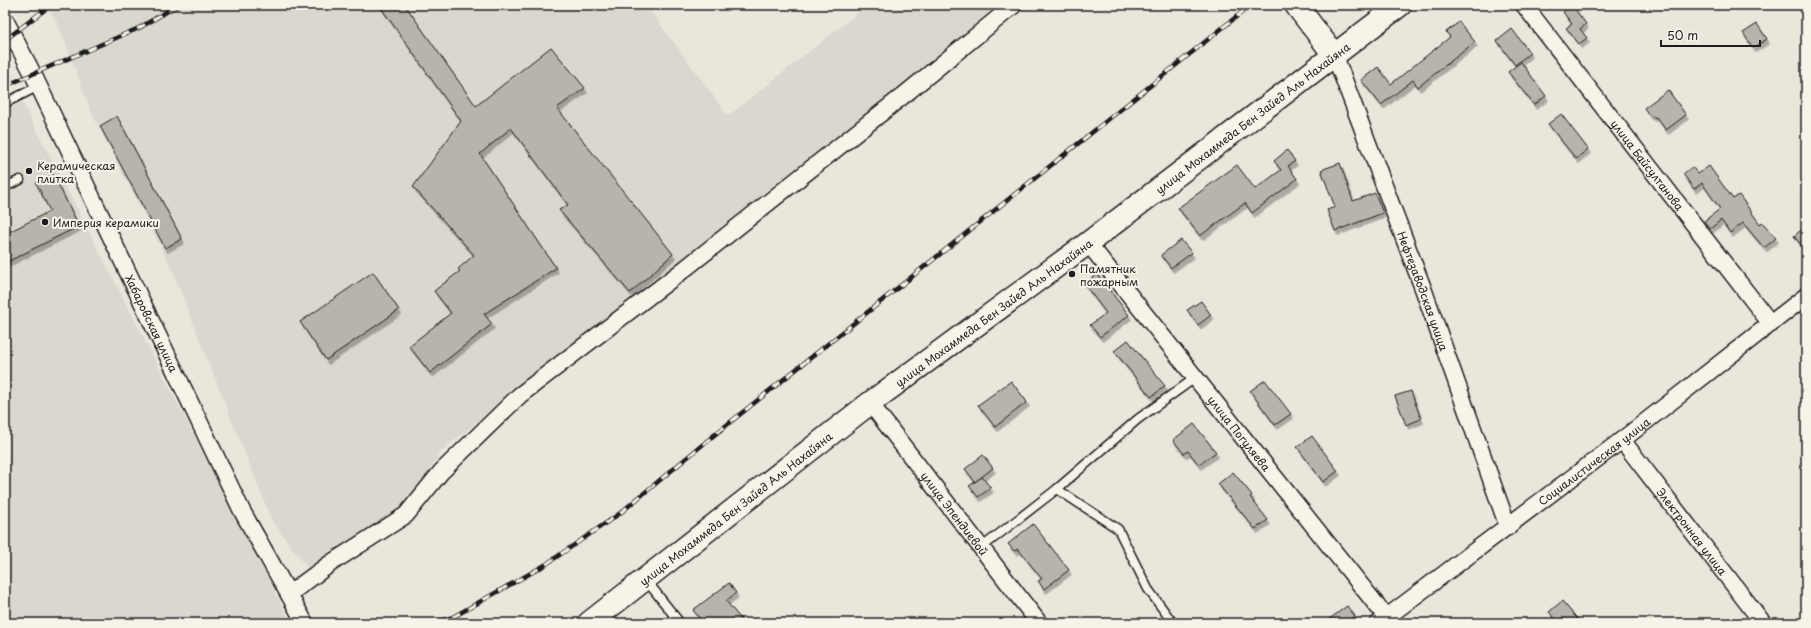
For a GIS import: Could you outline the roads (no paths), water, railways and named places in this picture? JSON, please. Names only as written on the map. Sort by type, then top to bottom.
[{"type":"main road","points":[[1296,5],[1335,56]]},
{"type":"main road","name":"улица Мохаммеда Бен Зайед Аль Нахайяна","points":[[589,623],[870,403],[1088,243],[1400,5]]},
{"type":"street","points":[[289,594],[331,563],[406,515],[441,472],[520,395],[682,271],[904,95],[1014,5]]},
{"type":"street","name":"улица Байсултанова","points":[[1524,5],[1771,324]]},
{"type":"street","name":"Хабаровская улица","points":[[5,20],[39,86],[242,511],[305,623]]},
{"type":"street","name":"Нефтезаводская улица","points":[[1335,56],[1424,290],[1508,527]]},
{"type":"street","name":"улица Погуляева","points":[[1088,243],[1386,621]]},
{"type":"street","name":"Социалистическая улица","points":[[1386,621],[1622,440],[1806,296]]},
{"type":"street","name":"улица Эпендиевой","points":[[870,403],[1039,623]]},
{"type":"street","name":"Электронная улица","points":[[1622,440],[1763,623]]},
{"type":"lane","points":[[5,103],[39,86]]},
{"type":"lane","points":[[5,187],[20,180]]},
{"type":"lane","points":[[981,548],[1057,489],[1138,419],[1195,378]]},
{"type":"lane","points":[[1057,489],[1118,529],[1148,589],[1173,623]]},
{"type":"lane","points":[[646,579],[680,623]]},
{"type":"railway","points":[[5,40],[51,5]]},
{"type":"railway","points":[[5,86],[139,28],[178,5]]},
{"type":"railway","points":[[435,623],[453,617],[545,565],[619,514],[713,436],[1251,5]]},
{"type":"place","name":"Керамическая плитка","points":[[29,171]]},
{"type":"place","name":"Империя керамики","points":[[45,222]]},
{"type":"place","name":"Памятник пожарным","points":[[1072,274]]}]
